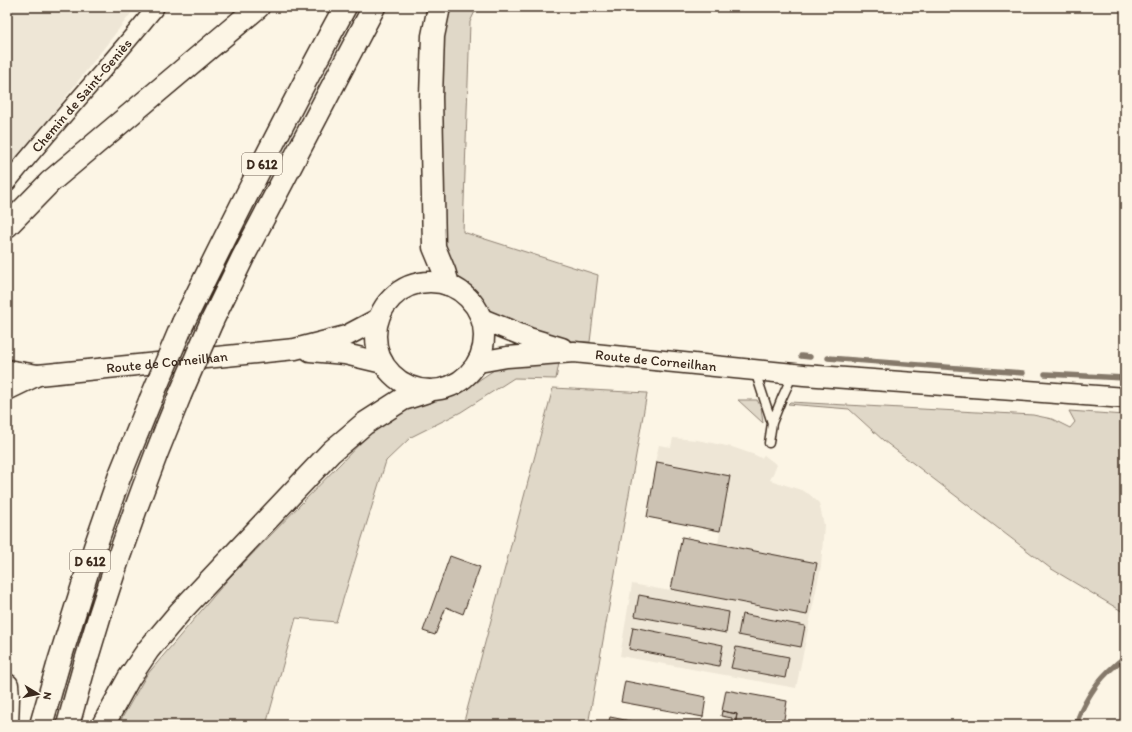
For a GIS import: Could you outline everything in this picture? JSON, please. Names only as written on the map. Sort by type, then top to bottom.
[{"type":"highway","points":[[7,226],[50,182],[258,7]]},
{"type":"highway","name":"D 612","points":[[41,725],[95,547],[120,475],[183,323],[235,216],[305,80],[345,7]]},
{"type":"highway","name":"D 612","points":[[68,725],[85,662],[118,558],[139,497],[180,395],[212,321],[247,250],[374,7]]},
{"type":"highway","points":[[439,7],[433,36],[431,97],[434,247],[448,284]]},
{"type":"highway","points":[[103,725],[129,678],[148,650],[180,612],[331,452],[364,424],[403,399],[428,391]]},
{"type":"highway","points":[[7,685],[7,725]]},
{"type":"street","name":"Chemin de Saint-Geniès","points":[[7,182],[41,141],[132,38],[156,7]]},
{"type":"street","points":[[431,282],[448,284],[463,292],[467,296],[474,304],[482,319],[485,333],[484,348],[479,362],[470,374],[457,384],[443,390],[428,391],[410,387],[394,377],[382,363],[377,349],[376,334],[378,319],[386,304],[398,292],[414,284],[431,282]]},
{"type":"street","name":"Route de Corneilhan","points":[[7,370],[38,375],[295,349],[346,336],[378,319]]},
{"type":"street","name":"Route de Corneilhan","points":[[482,319],[528,338],[574,352]]},
{"type":"street","name":"Route de Corneilhan","points":[[295,349],[345,354],[382,363]]},
{"type":"street","name":"Route de Corneilhan","points":[[479,362],[507,357],[574,352],[793,374],[1125,398]]},
{"type":"street","name":"Route de Corneilhan","points":[[7,390],[38,375]]},
{"type":"lane","points":[[747,369],[772,423]]},
{"type":"lane","points":[[769,442],[772,423],[793,374]]},
{"type":"shaded area","points":[[7,7],[136,7],[7,172]]},
{"type":"shaded area","points":[[445,7],[477,7],[470,22],[463,232],[598,275],[590,342],[570,341],[531,332],[493,315],[478,294],[449,268],[442,253],[441,30]]},
{"type":"shaded area","points":[[559,363],[556,379],[514,378],[461,412],[411,437],[386,461],[336,622],[296,618],[266,725],[118,725],[146,676],[229,578],[374,429],[398,414],[421,404],[460,393],[494,370],[504,366]]},
{"type":"shaded area","points":[[553,388],[647,393],[588,725],[463,725]]},
{"type":"shaded area","points":[[738,400],[757,400],[761,407],[763,423]]},
{"type":"shaded area","points":[[790,402],[1033,415],[1052,419],[1070,428],[1075,422],[1069,411],[1125,415],[1125,613],[1050,568],[884,441],[849,409],[788,404]]},
{"type":"shaded area","points":[[673,438],[697,440],[732,447],[761,458],[764,455],[777,465],[770,480],[801,490],[809,494],[819,503],[824,525],[821,566],[796,688],[620,656],[632,584],[665,590],[671,589],[682,537],[718,544],[720,532],[647,517],[659,445],[671,447]]},
{"type":"building","points":[[657,462],[730,476],[720,531],[647,517]]},
{"type":"building","points":[[682,537],[817,563],[807,615],[671,589]]},
{"type":"building","points":[[450,556],[480,567],[463,614],[446,607],[435,635],[423,631]]},
{"type":"building","points":[[639,595],[729,612],[726,633],[635,616]]},
{"type":"building","points":[[742,614],[805,626],[801,647],[738,635]]},
{"type":"building","points":[[633,627],[723,645],[719,666],[629,649]]},
{"type":"building","points":[[736,647],[789,657],[785,678],[731,668]]},
{"type":"building","points":[[625,681],[706,697],[703,717],[621,702]]},
{"type":"building","points":[[726,690],[787,701],[783,725],[735,725],[737,714],[722,711]]},
{"type":"building","points":[[722,711],[737,714],[735,725],[731,725],[732,718],[721,716]]},
{"type":"building","points":[[610,717],[650,725],[608,725]]},
{"type":"waterway","points":[[801,356],[810,357]]},
{"type":"waterway","points":[[828,358],[1023,373]]},
{"type":"waterway","points":[[1045,374],[1125,378]]},
{"type":"waterway","points":[[1077,725],[1082,710],[1095,687],[1107,673],[1125,657]]}]
